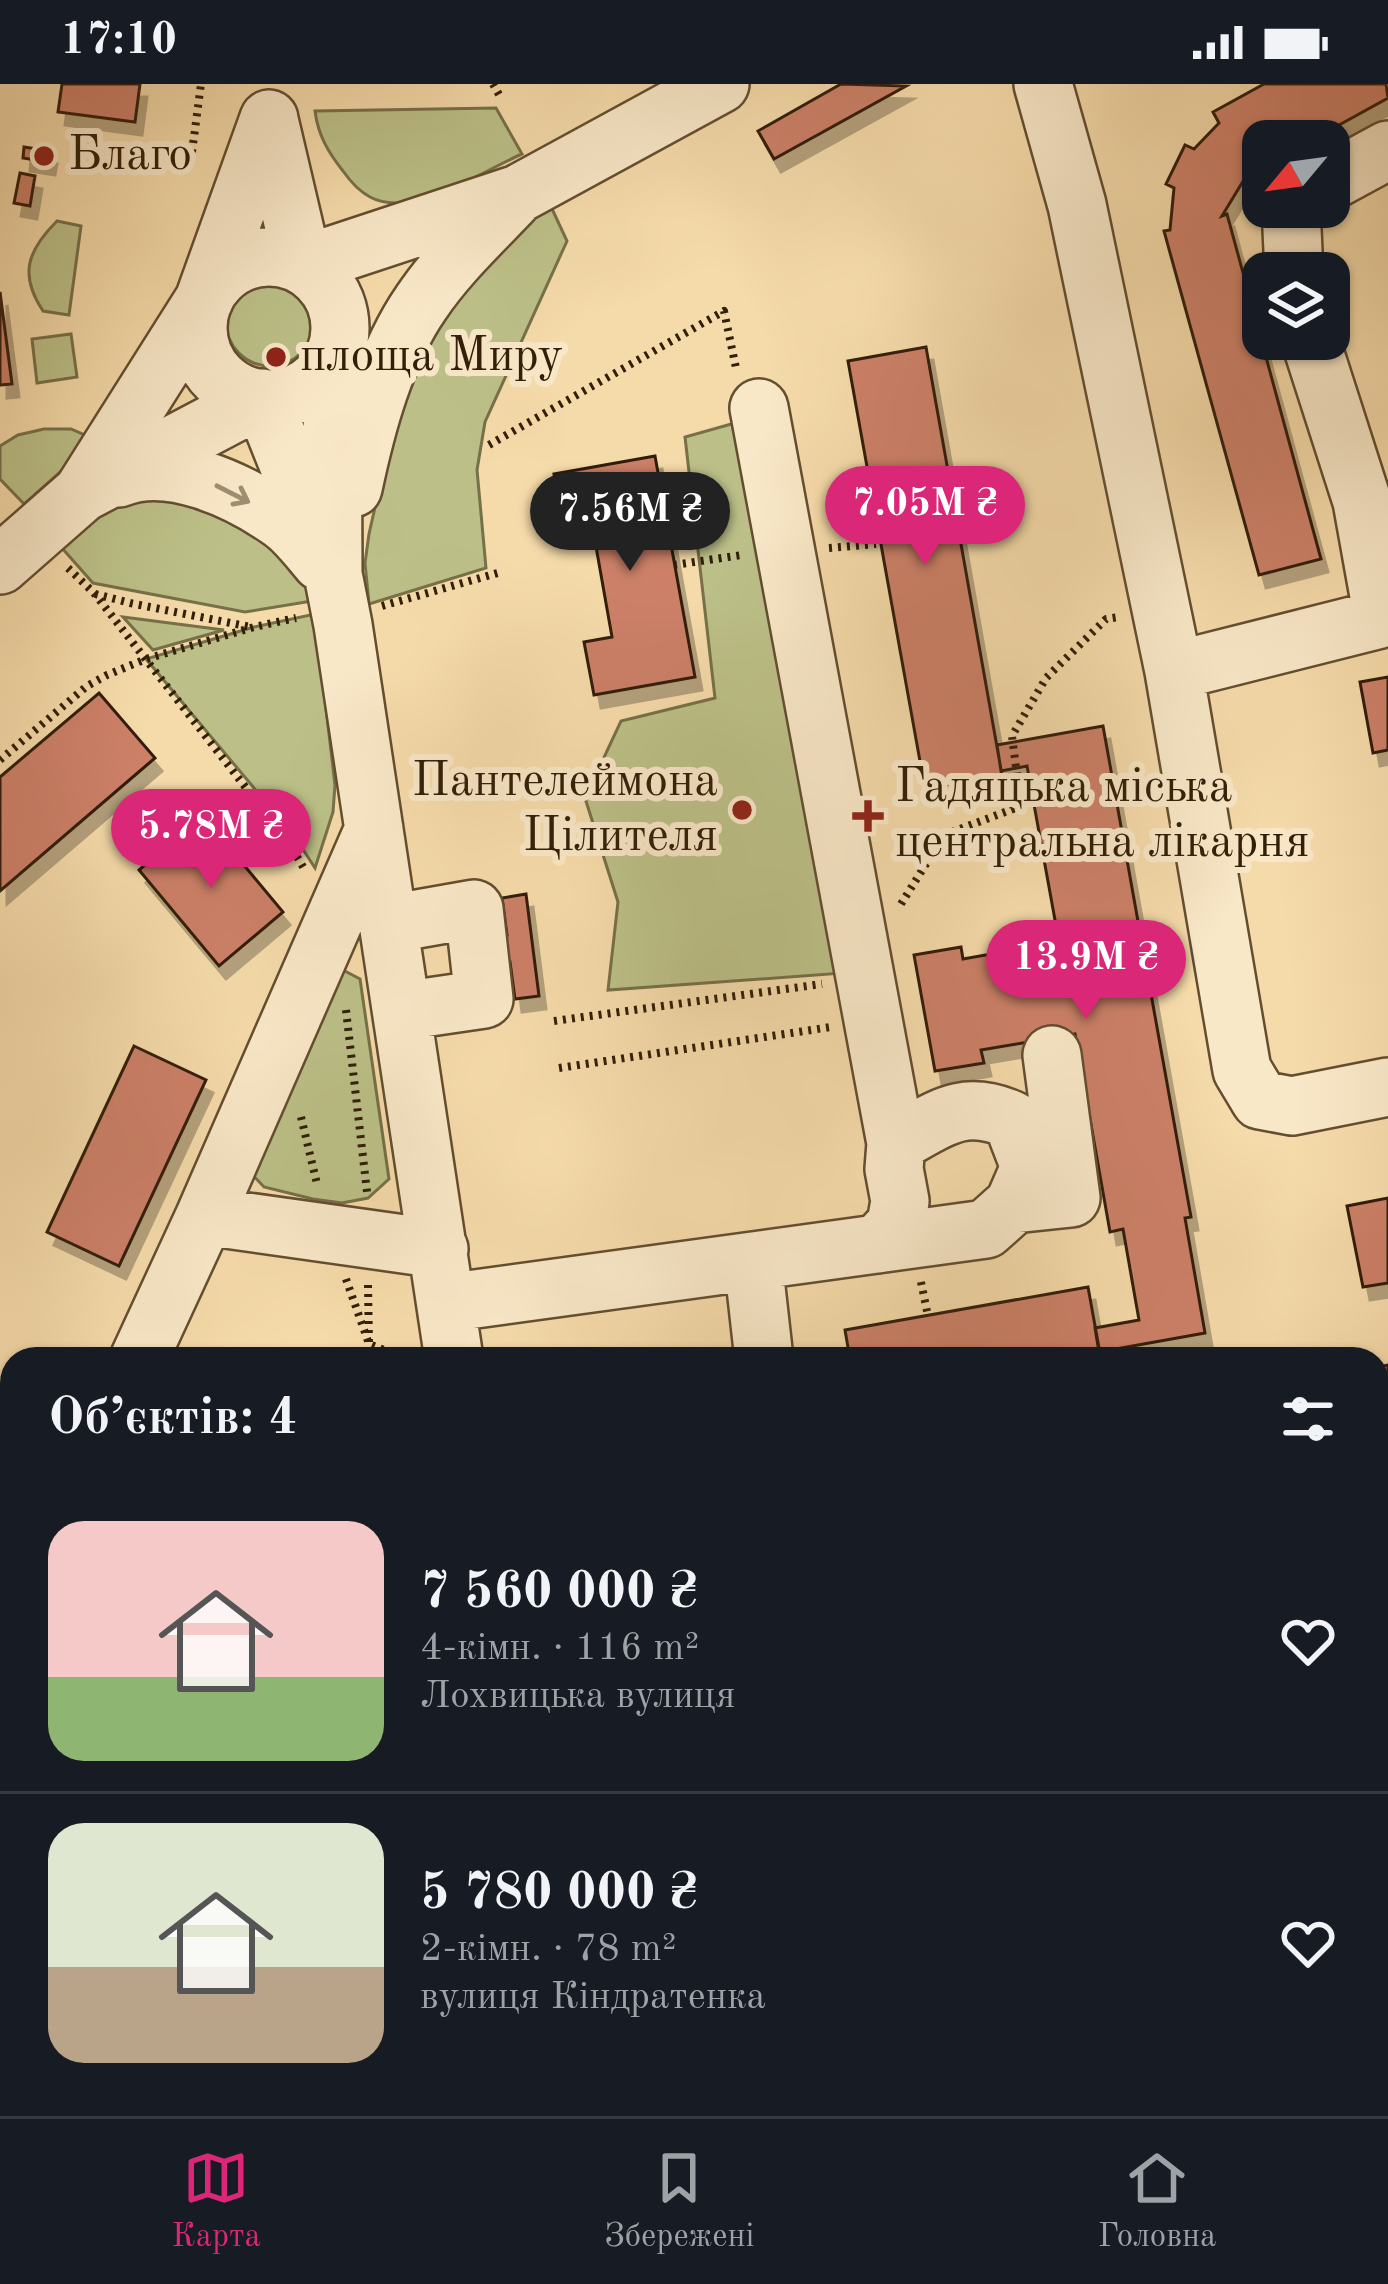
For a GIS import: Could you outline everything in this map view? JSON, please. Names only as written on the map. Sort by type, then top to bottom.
[{"type":"street","points":[[273,102],[204,300],[198,330],[201,351],[224,383],[262,398],[283,398],[320,378],[335,353],[518,194],[655,99],[720,84]]},
{"type":"street","points":[[1043,84],[1077,206],[1162,609],[1242,1070],[1260,1100],[1292,1106],[1388,1087]]},
{"type":"street","points":[[273,102],[302,176],[335,213],[357,223],[412,228]]},
{"type":"street","points":[[273,102],[303,265]]},
{"type":"street","points":[[1350,170],[1388,149]]},
{"type":"street","points":[[303,265],[518,194]]},
{"type":"street","points":[[339,599],[363,443],[384,375],[421,304],[518,194]]},
{"type":"street","points":[[82,493],[223,273],[261,257],[303,265],[321,279],[334,299],[340,322],[335,353],[339,599]]},
{"type":"street","points":[[1174,671],[1385,617],[1362,501],[1317,360]]},
{"type":"street","points":[[145,1347],[205,1216],[362,922],[374,829],[339,599],[262,398]]},
{"type":"street","points":[[0,565],[82,493],[262,398]]},
{"type":"street","points":[[759,409],[843,973],[896,1143],[894,1168],[900,1201],[896,1224],[878,1244]]},
{"type":"street","points":[[82,493],[129,474],[170,471],[221,486],[284,521],[339,599]]},
{"type":"street","points":[[362,922],[474,909],[484,999],[402,1011]]},
{"type":"street","points":[[362,922],[402,1011],[452,1347]]},
{"type":"street","points":[[1014,1204],[1071,1198],[1052,1055]]},
{"type":"street","points":[[205,1216],[368,1239],[442,1276],[753,1261],[986,1229],[1014,1204],[1030,1167],[1012,1120],[987,1109],[955,1112],[896,1143]]},
{"type":"street","points":[[753,1261],[763,1347]]},
{"type":"path","points":[[192,152],[201,84]]},
{"type":"path","points":[[494,84],[501,98]]},
{"type":"path","points":[[674,565],[753,553]]},
{"type":"path","points":[[67,567],[94,593],[289,843],[362,922]]},
{"type":"path","points":[[0,760],[87,686],[146,659],[339,599],[501,572]]},
{"type":"path","points":[[94,593],[254,627]]},
{"type":"path","points":[[554,1021],[843,973],[944,835],[1013,809],[1018,783],[1012,736],[1046,677],[1106,619],[1162,609]]},
{"type":"path","points":[[344,992],[368,1198],[369,1344],[376,1347]]},
{"type":"path","points":[[560,1068],[832,1026]]},
{"type":"green space","points":[[496,108],[522,154],[448,190],[406,202],[370,197],[355,185],[324,143],[315,111]]},
{"type":"green space","points":[[547,198],[567,241],[485,422],[477,470],[486,568],[369,604],[365,563],[369,534],[396,414],[459,274]]},
{"type":"green space","points":[[57,221],[81,226],[69,315],[43,311],[29,275],[33,253]]},
{"type":"green space","points":[[270,278],[287,281],[301,291],[311,305],[311,339],[301,353],[287,363],[270,366],[253,363],[239,353],[229,339],[226,322],[229,305],[239,291],[253,281]]},
{"type":"green space","points":[[71,334],[77,377],[37,383],[32,339]]},
{"type":"green space","points":[[735,423],[844,973],[608,990],[618,902],[585,798],[621,721],[715,698],[685,437]]},
{"type":"green space","points":[[71,429],[96,440],[24,504],[0,479],[0,446],[18,435]]},
{"type":"green space","points":[[139,494],[220,504],[308,579],[312,601],[245,612],[93,583],[61,547],[104,512]]},
{"type":"green space","points":[[315,614],[335,785],[333,812],[315,868],[295,837],[146,659]]},
{"type":"green space","points":[[123,617],[224,630],[153,650]]},
{"type":"green space","points":[[341,969],[360,979],[389,1179],[368,1198],[342,1203],[264,1187],[249,1171]]},
{"type":"building","points":[[62,84],[140,84],[135,122],[58,112]]},
{"type":"building","points":[[841,84],[906,86],[774,159],[758,131]]},
{"type":"building","points":[[1264,84],[1386,84],[1388,98],[1348,120],[1242,120],[1242,183],[1222,216],[1227,214],[1242,269],[1242,360],[1267,360],[1321,559],[1259,575],[1164,231],[1170,230],[1174,188],[1166,184],[1185,145],[1194,149],[1219,123],[1213,112]]},
{"type":"building","points":[[24,147],[50,151],[48,162],[23,158]]},
{"type":"building","points":[[20,173],[35,176],[30,206],[14,203]]},
{"type":"building","points":[[0,292],[12,384],[0,385]]},
{"type":"building","points":[[926,347],[1002,775],[925,789],[848,361]]},
{"type":"building","points":[[655,456],[695,677],[594,695],[584,642],[612,637],[592,524],[564,529],[554,474]]},
{"type":"building","points":[[1388,677],[1388,750],[1373,753],[1360,682]]},
{"type":"building","points":[[99,693],[155,758],[0,891],[0,777]]},
{"type":"building","points":[[1103,726],[1191,1217],[1185,1218],[1205,1333],[1127,1347],[1098,1347],[1095,1328],[1139,1320],[1123,1229],[1110,1232],[1075,1034],[981,1050],[984,1063],[935,1071],[914,955],[961,947],[963,959],[1059,942],[1027,766],[1001,771],[997,745]]},
{"type":"building","points":[[203,816],[283,912],[219,966],[139,870]]},
{"type":"building","points":[[526,894],[539,996],[515,999],[510,962],[501,963],[498,936],[507,935],[502,898]]},
{"type":"building","points":[[134,1046],[206,1080],[119,1266],[47,1232]]},
{"type":"building","points":[[1388,1198],[1388,1283],[1363,1287],[1347,1206]]},
{"type":"building","points":[[1088,1287],[1099,1347],[848,1347],[845,1330]]},
{"type":"place","name":"Благо","points":[[44,156]]},
{"type":"place","name":"площа Миру","points":[[276,357]]},
{"type":"place","name":"Пантелеймона Цілителя","points":[[742,810]]},
{"type":"place","name":"Гадяцька міська центральна лікарня","points":[[868,816]]}]
